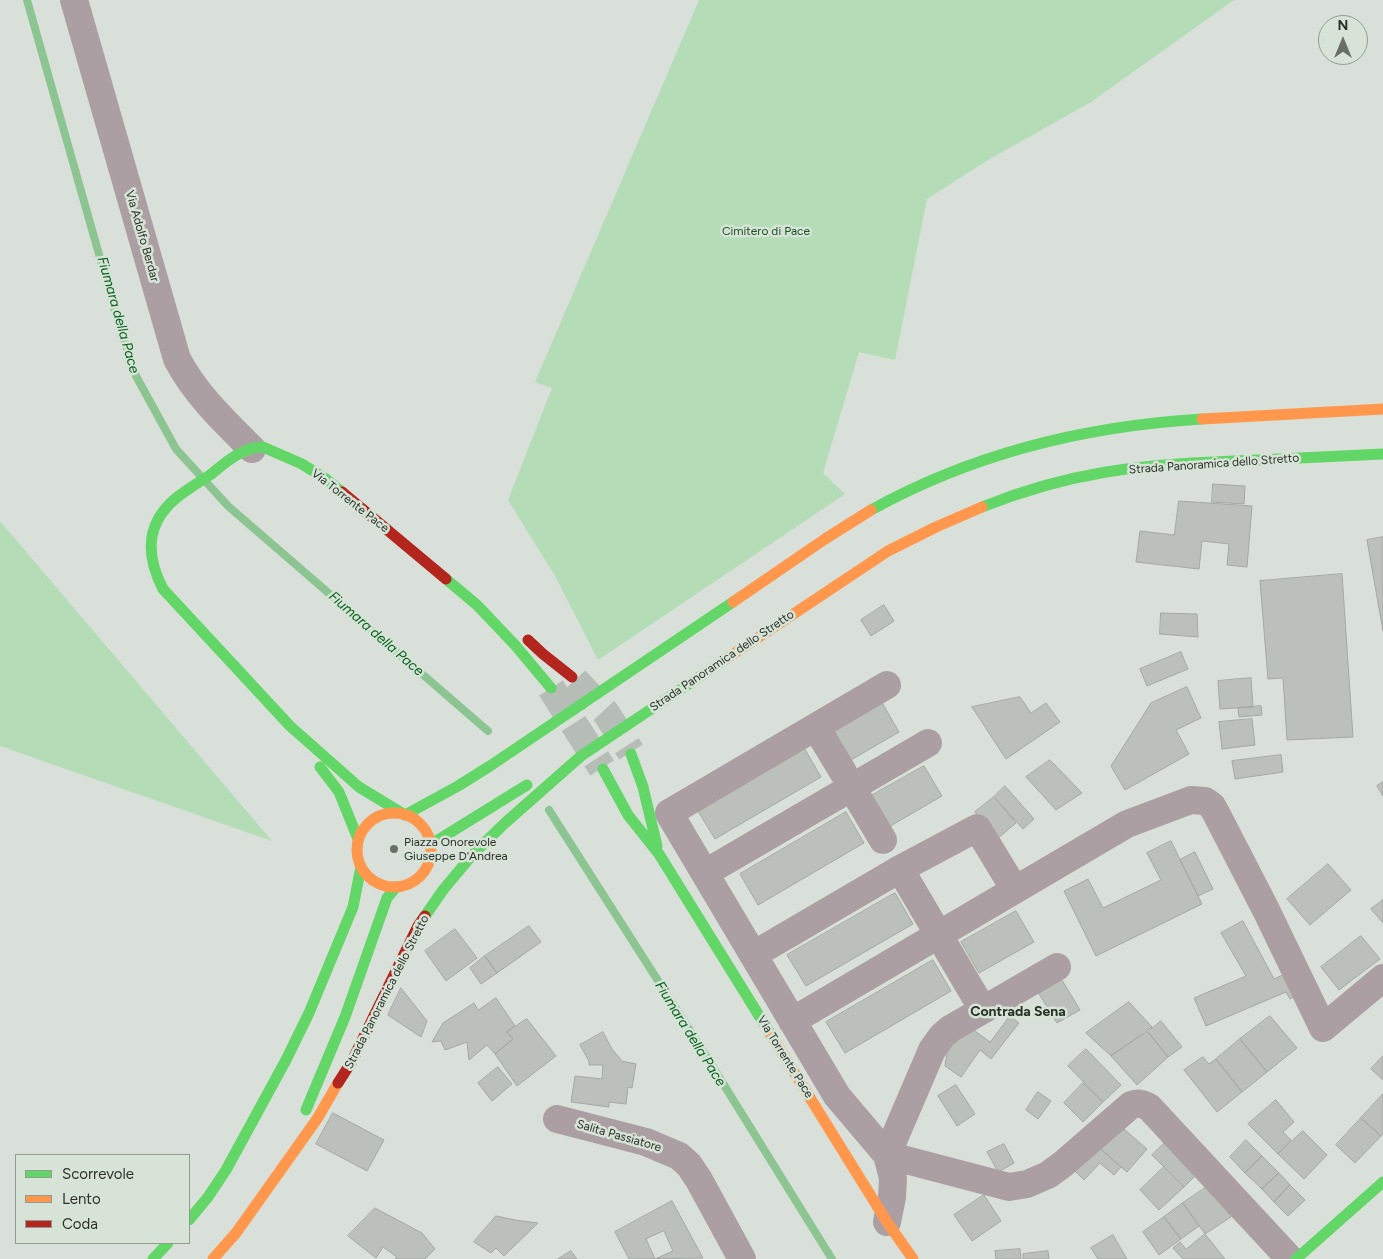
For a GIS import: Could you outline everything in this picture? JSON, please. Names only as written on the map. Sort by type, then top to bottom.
[{"type":"main road","points":[[252,449],[243,452],[214,472],[163,511],[153,529],[150,552],[152,565],[163,589],[290,726],[359,787],[374,797],[405,815],[417,821],[426,832],[430,845],[430,857],[426,869],[418,878],[408,884],[396,887],[386,886],[367,876],[361,867],[357,854],[358,839],[365,826],[376,817],[391,813],[405,815],[447,792],[497,761],[840,530],[917,486],[993,456],[1048,440],[1132,424],[1383,409]]},
{"type":"main road","name":"Via Torrente Pace","points":[[252,449],[263,447],[268,449],[302,464],[326,479],[477,605],[515,645],[551,688]]},
{"type":"main road","name":"Strada Panoramica dello Stretto","points":[[212,1259],[236,1233],[317,1119],[352,1061],[418,926],[435,901],[457,872],[504,822],[581,756],[888,551],[988,504],[1072,479],[1159,465],[1383,454]]},
{"type":"main road","name":"Via Torrente Pace","points":[[477,605],[520,632],[543,654],[572,677]]},
{"type":"main road","points":[[290,726],[339,792],[358,839]]},
{"type":"main road","name":"Via Torrente Pace","points":[[631,754],[644,788],[659,854]]},
{"type":"main road","points":[[430,845],[539,777],[581,756]]},
{"type":"main road","name":"Via Torrente Pace","points":[[603,770],[628,815],[659,854],[887,1222],[913,1259]]},
{"type":"main road","points":[[374,797],[399,801],[424,799],[447,792]]},
{"type":"main road","points":[[190,1219],[208,1197],[226,1170],[286,1060],[309,1013],[353,908],[361,867]]},
{"type":"main road","name":"Strada Panoramica dello Stretto","points":[[268,1188],[305,1113],[345,1016],[387,898],[396,887]]},
{"type":"main road","points":[[1296,1259],[1383,1182]]},
{"type":"main road","points":[[153,1259],[167,1244]]},
{"type":"street","name":"Via Adolfo Berdar","points":[[74,0],[177,358],[187,378],[202,397],[252,449]]},
{"type":"street","points":[[887,685],[670,813],[837,1096],[887,1155],[893,1178],[892,1197],[887,1222]]},
{"type":"street","points":[[816,727],[883,840]]},
{"type":"street","points":[[705,873],[848,780],[928,743]]},
{"type":"street","points":[[792,1021],[1127,824],[1192,800],[1205,801],[1212,806],[1266,910],[1323,1028],[1383,978]]},
{"type":"street","points":[[754,955],[900,869],[976,828],[978,828],[1015,890]]},
{"type":"street","points":[[900,869],[983,1010]]},
{"type":"street","points":[[887,1155],[932,1050],[942,1036],[1058,966]]},
{"type":"street","points":[[887,1155],[1009,1187],[1027,1184],[1048,1175],[1063,1164],[1131,1105],[1137,1103],[1149,1107],[1290,1259]]},
{"type":"street","name":"Salita Passiatore","points":[[556,1119],[646,1142],[679,1156],[689,1165],[699,1180],[742,1259]]},
{"type":"green space","name":"Cimitero di Pace","points":[[699,0],[1234,0],[1091,102],[988,160],[927,199],[895,360],[859,352],[823,473],[845,494],[598,660],[555,576],[508,500],[552,388],[535,382]]},
{"type":"green space","points":[[0,521],[272,841],[0,746]]},
{"type":"building","points":[[1213,484],[1245,486],[1244,504],[1212,502]]},
{"type":"building","points":[[1179,501],[1252,506],[1247,567],[1227,565],[1229,544],[1202,541],[1199,569],[1136,562],[1140,531],[1174,535]]},
{"type":"building","points":[[1383,537],[1383,631],[1367,540]]},
{"type":"building","points":[[1342,574],[1353,737],[1287,740],[1283,678],[1268,679],[1260,581]]},
{"type":"building","points":[[884,605],[894,621],[871,636],[861,620]]},
{"type":"building","points":[[1161,613],[1197,614],[1198,637],[1160,634]]},
{"type":"building","points":[[1181,652],[1188,669],[1147,686],[1140,669]]},
{"type":"building","points":[[1251,678],[1253,707],[1220,709],[1218,681]]},
{"type":"building","points":[[1187,687],[1201,718],[1176,730],[1189,754],[1125,790],[1111,766],[1151,703]]},
{"type":"building","points":[[1020,697],[1031,713],[1046,703],[1060,722],[1006,759],[972,707]]},
{"type":"building","points":[[881,701],[899,732],[844,764],[826,733]]},
{"type":"building","points":[[1261,706],[1262,715],[1239,717],[1238,708]]},
{"type":"building","points":[[1252,719],[1255,745],[1222,749],[1219,722]]},
{"type":"building","points":[[803,746],[821,777],[715,839],[696,808]]},
{"type":"building","points":[[1281,755],[1283,772],[1235,779],[1232,761]]},
{"type":"building","points":[[1050,760],[1082,793],[1056,810],[1026,777]]},
{"type":"building","points":[[924,766],[942,796],[887,828],[869,797]]},
{"type":"building","points":[[1383,782],[1383,796],[1377,786]]},
{"type":"building","points":[[1005,786],[1034,819],[1023,829],[994,797]]},
{"type":"building","points":[[994,797],[1016,823],[997,839],[975,812]]},
{"type":"building","points":[[846,812],[864,843],[758,905],[740,874]]},
{"type":"building","points":[[1171,841],[1202,904],[1096,956],[1064,891],[1088,879],[1103,908],[1161,880],[1147,853]]},
{"type":"building","points":[[1195,852],[1213,889],[1198,896],[1180,860]]},
{"type":"building","points":[[1328,864],[1351,890],[1310,925],[1287,899]]},
{"type":"building","points":[[895,893],[913,924],[806,986],[787,955]]},
{"type":"building","points":[[1383,900],[1383,923],[1371,909]]},
{"type":"building","points":[[1016,911],[1034,942],[979,973],[961,942]]},
{"type":"building","points":[[1243,921],[1274,979],[1287,973],[1299,994],[1290,999],[1286,992],[1206,1026],[1194,998],[1246,976],[1221,933]]},
{"type":"building","points":[[529,926],[541,942],[497,973],[485,956]]},
{"type":"building","points":[[455,929],[477,958],[446,981],[425,951]]},
{"type":"building","points":[[1361,936],[1380,959],[1339,990],[1321,967]]},
{"type":"building","points":[[485,956],[497,973],[481,984],[470,968]]},
{"type":"building","points":[[933,960],[951,991],[845,1053],[826,1022]]},
{"type":"building","points":[[1062,980],[1080,1010],[1057,1023],[1039,994]]},
{"type":"building","points":[[401,988],[427,1021],[421,1037],[388,1015]]},
{"type":"building","points":[[496,998],[515,1026],[507,1032],[513,1039],[495,1054],[487,1045],[469,1060],[467,1042],[445,1050],[441,1041],[432,1042],[443,1023],[474,1003],[478,1010]]},
{"type":"building","points":[[1129,1002],[1152,1027],[1111,1056],[1086,1033]]},
{"type":"building","points":[[1010,1016],[1019,1023],[991,1059],[980,1050],[961,1077],[945,1066],[949,1038],[971,1028],[990,1042]]},
{"type":"building","points":[[1270,1016],[1297,1048],[1267,1072],[1240,1039]]},
{"type":"building","points":[[527,1019],[556,1056],[517,1086],[495,1054],[513,1039],[507,1032]]},
{"type":"building","points":[[1161,1021],[1182,1047],[1168,1057],[1148,1032]]},
{"type":"building","points":[[603,1032],[612,1049],[622,1061],[636,1064],[632,1088],[628,1087],[626,1104],[609,1102],[609,1107],[571,1102],[575,1076],[602,1079],[603,1065],[589,1065],[589,1061],[580,1045]]},
{"type":"building","points":[[1148,1032],[1168,1057],[1137,1085],[1111,1056]]},
{"type":"building","points":[[1240,1039],[1267,1072],[1242,1092],[1216,1059]]},
{"type":"building","points":[[1086,1049],[1121,1085],[1103,1102],[1068,1066]]},
{"type":"building","points":[[1383,1056],[1383,1080],[1371,1069]]},
{"type":"building","points":[[1203,1057],[1209,1064],[1216,1059],[1242,1092],[1217,1112],[1184,1070]]},
{"type":"building","points":[[498,1067],[512,1084],[492,1101],[478,1083]]},
{"type":"building","points":[[1083,1083],[1103,1102],[1083,1122],[1064,1103]]},
{"type":"building","points":[[956,1085],[975,1114],[957,1126],[938,1096]]},
{"type":"building","points":[[1038,1092],[1051,1101],[1038,1119],[1026,1110]]},
{"type":"building","points":[[1383,1094],[1383,1133],[1381,1136],[1361,1118]]},
{"type":"building","points":[[1276,1100],[1294,1122],[1283,1132],[1291,1140],[1278,1154],[1248,1124]]},
{"type":"building","points":[[333,1113],[384,1140],[367,1171],[316,1144]]},
{"type":"building","points":[[1361,1118],[1381,1136],[1355,1163],[1336,1145]]},
{"type":"building","points":[[1117,1123],[1147,1149],[1127,1172],[1096,1145]]},
{"type":"building","points":[[1303,1131],[1327,1155],[1304,1179],[1278,1154]]},
{"type":"building","points":[[1169,1139],[1200,1171],[1184,1187],[1152,1155]]},
{"type":"building","points":[[1246,1140],[1262,1156],[1245,1173],[1230,1157]]},
{"type":"building","points":[[1004,1144],[1014,1163],[998,1172],[987,1152]]},
{"type":"building","points":[[1096,1145],[1121,1167],[1114,1175],[1100,1163],[1084,1180],[1074,1170]]},
{"type":"building","points":[[1262,1156],[1279,1173],[1262,1189],[1245,1173]]},
{"type":"building","points":[[1164,1167],[1184,1187],[1159,1210],[1140,1190]]},
{"type":"building","points":[[1279,1173],[1290,1185],[1274,1202],[1262,1189]]},
{"type":"building","points":[[1290,1185],[1305,1200],[1288,1216],[1274,1202]]},
{"type":"building","points":[[1208,1186],[1231,1217],[1205,1234],[1183,1203]]},
{"type":"building","points":[[984,1195],[1001,1221],[972,1241],[954,1215]]},
{"type":"building","points":[[672,1201],[703,1258],[656,1259],[673,1251],[664,1231],[646,1239],[655,1259],[629,1259],[615,1232]]},
{"type":"building","points":[[1183,1203],[1199,1226],[1181,1239],[1164,1217]]},
{"type":"building","points":[[375,1208],[422,1233],[435,1249],[425,1259],[395,1259],[397,1257],[383,1247],[376,1258],[348,1236]]},
{"type":"building","points":[[496,1216],[538,1223],[504,1256],[496,1248],[491,1253],[474,1242]]},
{"type":"building","points":[[1164,1217],[1181,1239],[1159,1255],[1143,1232]]},
{"type":"building","points":[[1205,1234],[1225,1259],[1183,1259],[1173,1248],[1180,1242],[1186,1249]]},
{"type":"building","points":[[1113,1235],[1127,1259],[1098,1259],[1091,1248]]},
{"type":"building","points":[[1020,1249],[1021,1259],[996,1259],[995,1251]]},
{"type":"building","points":[[571,1251],[577,1259],[558,1259]]},
{"type":"building","points":[[1048,1251],[1049,1259],[1023,1259],[1023,1254]]},
{"type":"waterway","name":"Fiumara della Pace","points":[[27,0],[117,318],[136,376],[176,449],[228,506],[488,731]]},
{"type":"waterway","name":"Fiumara della Pace","points":[[549,810],[701,1048],[832,1259]]},
{"type":"tunnel","points":[[575,680],[606,713],[631,752]]},
{"type":"tunnel","points":[[551,688],[602,768]]},
{"type":"traffic: fast","points":[[871,510],[910,490],[950,473],[990,458],[1031,446],[1115,428],[1202,419]]},
{"type":"traffic: fast","points":[[342,492],[302,464],[263,447],[248,450],[234,456],[175,499],[165,509],[158,519],[151,541],[153,565],[163,589],[290,726],[359,787],[405,815]]},
{"type":"traffic: fast","points":[[982,507],[1059,482],[1125,469],[1163,465],[1383,454]]},
{"type":"traffic: fast","points":[[446,579],[477,605],[515,645],[551,688]]},
{"type":"traffic: fast","points":[[405,815],[490,766],[733,602]]},
{"type":"traffic: fast","points":[[425,916],[443,890],[473,854],[581,756],[726,659]]},
{"type":"traffic: fast","points":[[631,754],[643,787],[657,846]]},
{"type":"traffic: fast","points":[[320,767],[339,792],[358,839]]},
{"type":"traffic: fast","points":[[603,769],[628,815],[659,854],[771,1035]]},
{"type":"traffic: fast","points":[[430,845],[527,785]]},
{"type":"traffic: fast","points":[[190,1219],[208,1197],[226,1170],[286,1060],[309,1013],[353,907],[361,867]]},
{"type":"traffic: fast","points":[[306,1110],[345,1017],[387,898],[396,887]]},
{"type":"traffic: fast","points":[[1296,1259],[1383,1182]]},
{"type":"traffic: fast","points":[[153,1259],[167,1244]]},
{"type":"traffic: slow","points":[[1202,419],[1383,409]]},
{"type":"traffic: slow","points":[[726,659],[888,551],[982,507]]},
{"type":"traffic: slow","points":[[733,602],[871,510]]},
{"type":"traffic: slow","points":[[394,813],[408,816],[420,824],[428,836],[431,850],[428,864],[420,876],[408,884],[394,887],[380,884],[368,876],[360,864],[357,850],[360,836],[368,824],[380,816],[394,813]]},
{"type":"traffic: slow","points":[[771,1035],[887,1222],[913,1259]]},
{"type":"traffic: slow","points":[[213,1259],[236,1233],[317,1119],[338,1083]]},
{"type":"traffic: jam","points":[[342,492],[446,579]]},
{"type":"traffic: jam","points":[[528,640],[572,677]]},
{"type":"traffic: jam","points":[[338,1083],[352,1061],[418,926],[425,916]]},
{"type":"place","name":"Piazza Onorevole Giuseppe D'Andrea","points":[[394,849]]},
{"type":"district","name":"Contrada Sena","points":[[1018,1012]]}]
